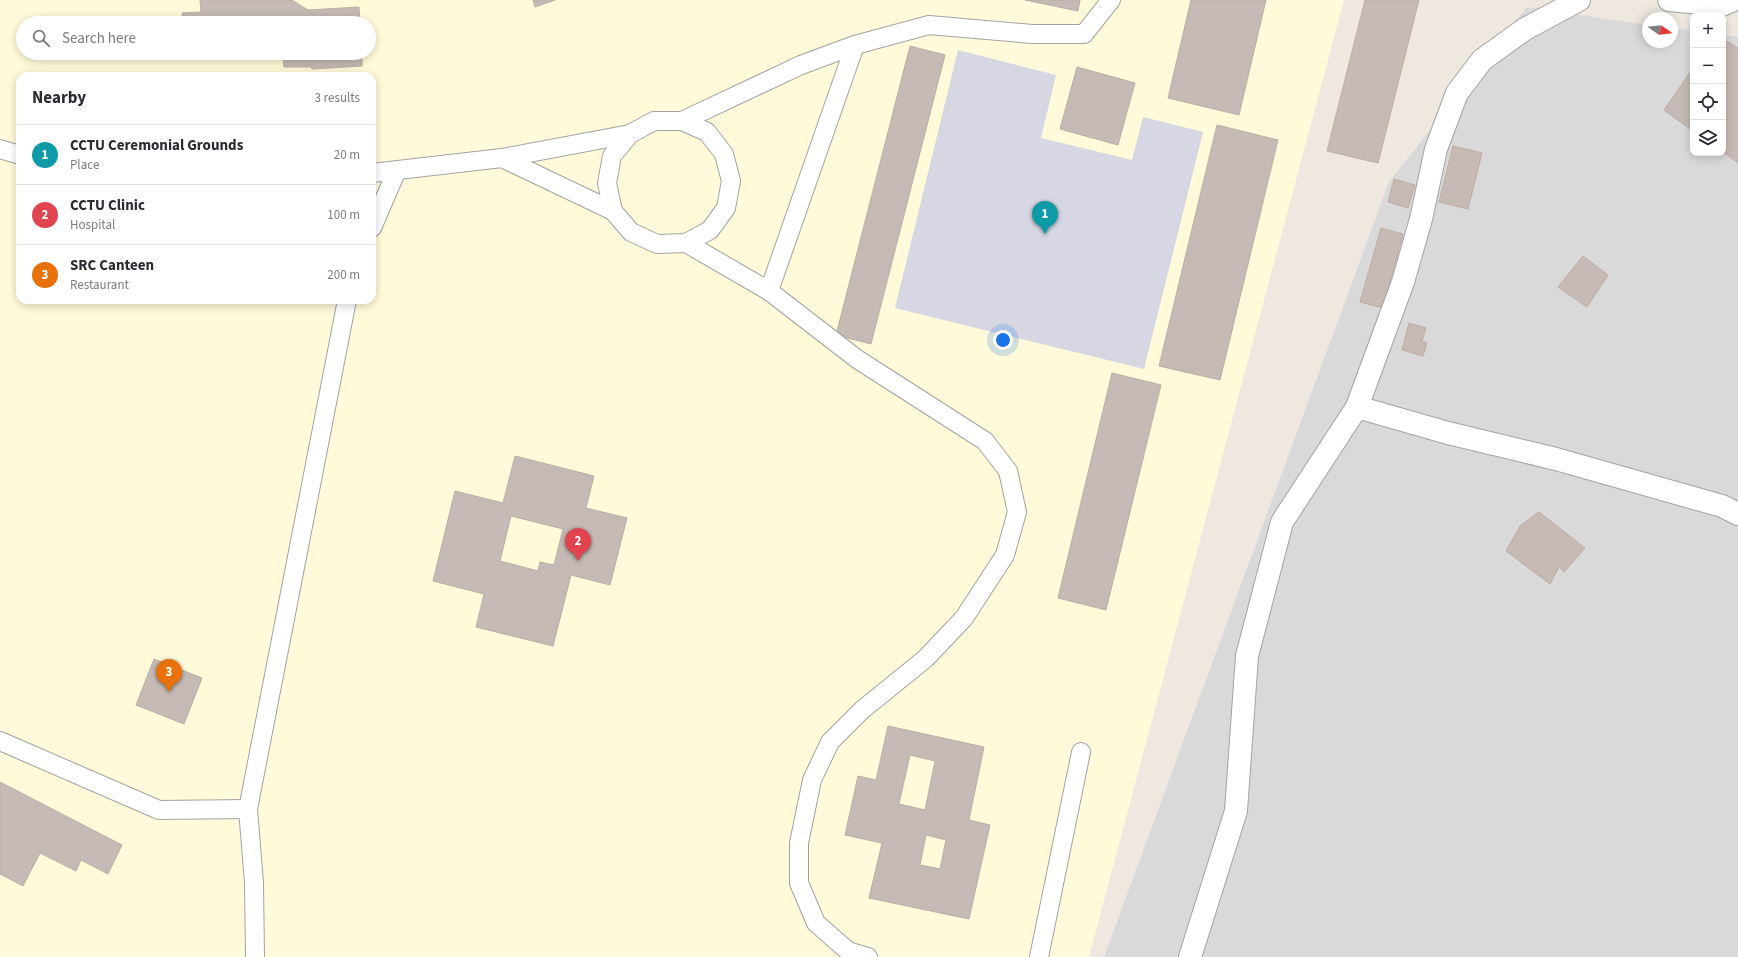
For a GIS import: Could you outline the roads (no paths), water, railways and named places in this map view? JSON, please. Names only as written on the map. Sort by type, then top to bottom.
[{"type":"street","points":[[1190,957],[1236,811],[1247,656],[1282,522],[1357,407],[1402,282],[1421,219],[1436,149],[1457,93],[1482,60],[1525,29],[1579,0]]},
{"type":"street","points":[[1670,0],[1722,5],[1733,0]]},
{"type":"street","points":[[1357,407],[1448,433],[1556,459],[1722,506],[1738,514]]},
{"type":"lane","points":[[682,121],[801,65],[855,45],[929,25],[1032,34],[1084,34],[1111,0]]},
{"type":"lane","points":[[769,291],[855,45]]},
{"type":"lane","points":[[376,173],[502,158],[630,134],[654,121],[682,121],[707,132],[724,154],[731,181],[726,208],[710,230],[686,243],[657,244],[631,232],[613,211],[502,158]]},
{"type":"lane","points":[[613,211],[607,184],[612,156],[630,134]]},
{"type":"lane","points":[[0,149],[16,154]]},
{"type":"lane","points":[[376,219],[397,170]]},
{"type":"lane","points":[[686,243],[769,291],[856,359],[985,441],[1008,471],[1017,512],[1005,555],[964,618],[925,659],[862,710],[830,742],[812,780],[799,843],[799,883],[816,924],[848,951],[868,957]]},
{"type":"lane","points":[[254,957],[254,883],[248,809],[346,304]]},
{"type":"lane","points":[[0,741],[159,810],[248,809]]},
{"type":"lane","points":[[1039,957],[1081,752]]},
{"type":"place","name":"CCTU Ceremonial Grounds","points":[[1045,234]]},
{"type":"place","name":"CCTU Clinic","points":[[578,561]]},
{"type":"place","name":"SRC Canteen","points":[[169,692]]}]
